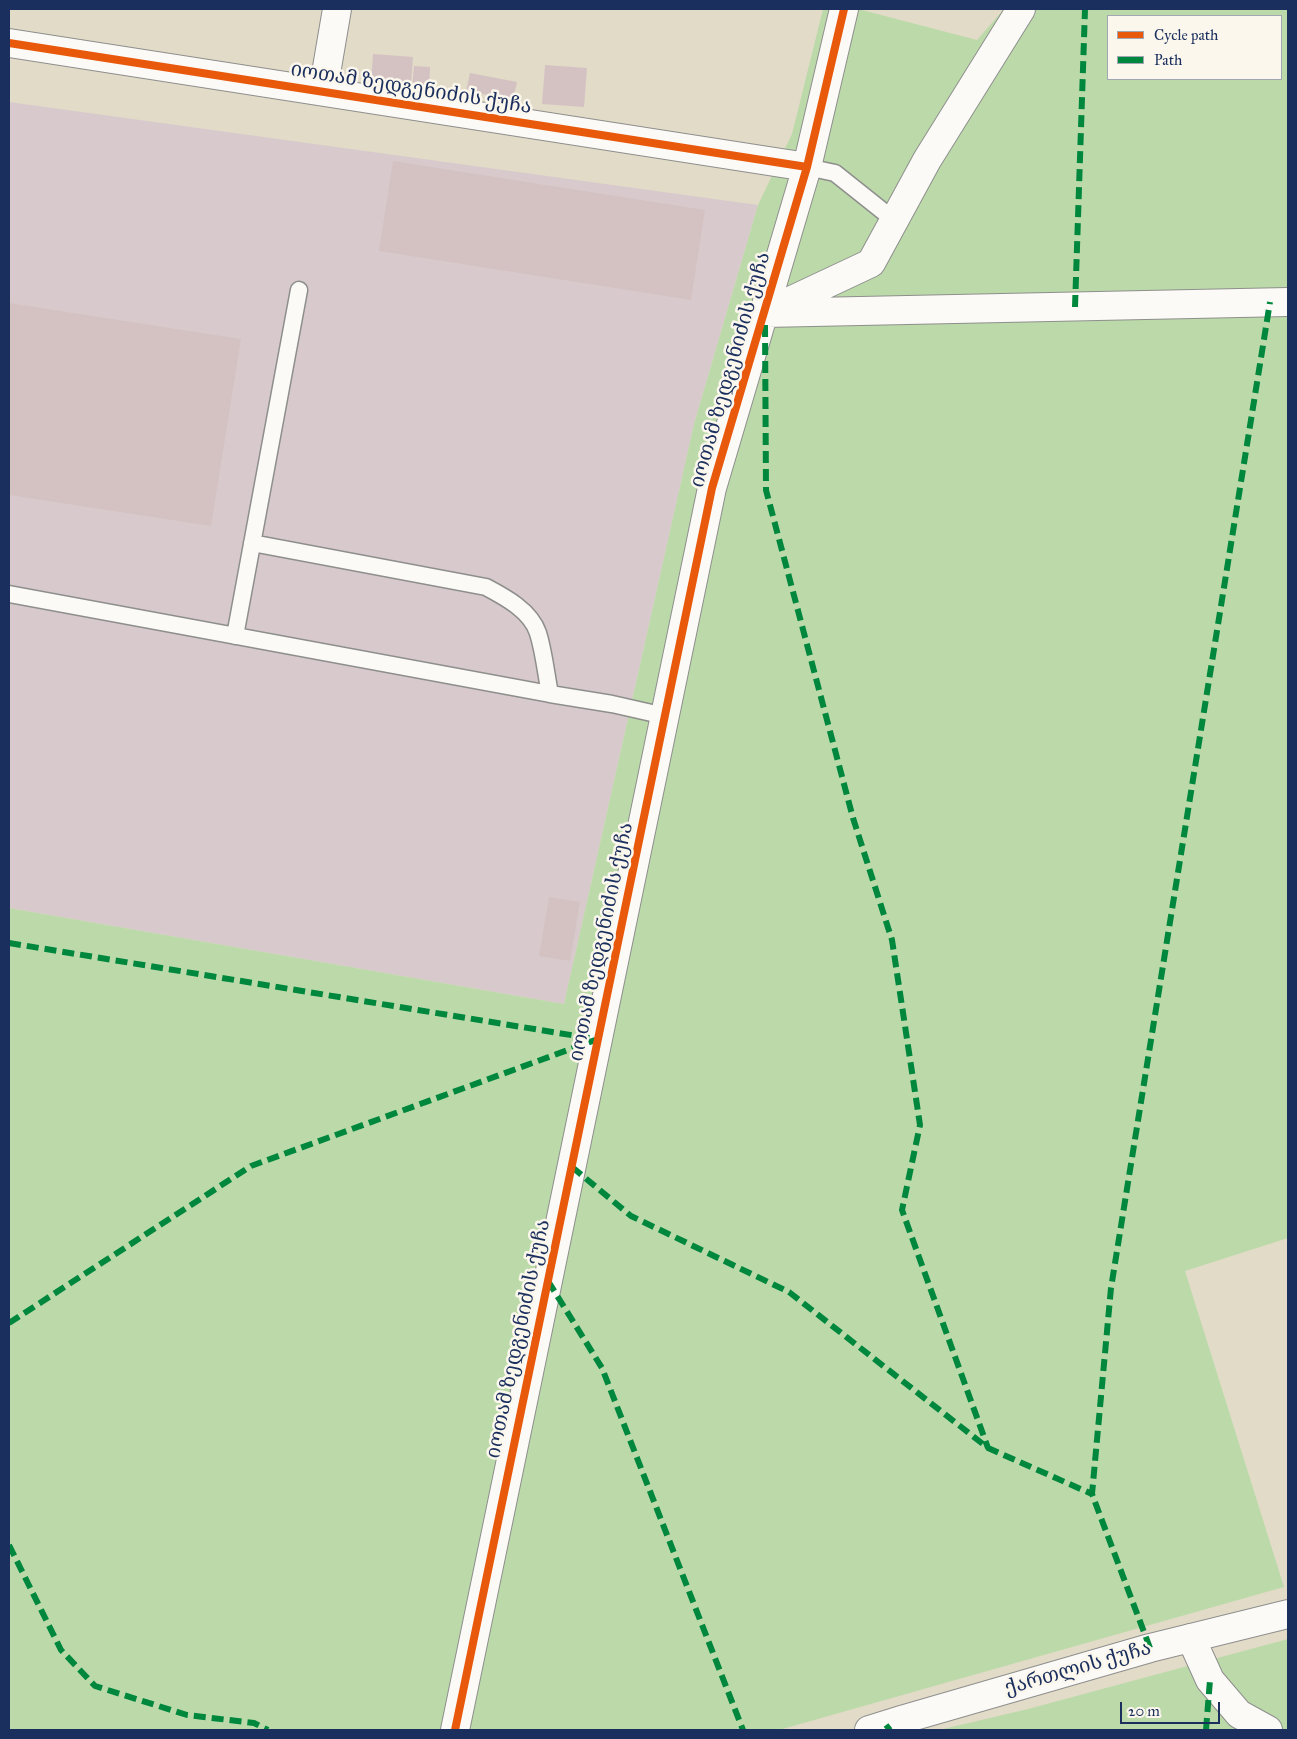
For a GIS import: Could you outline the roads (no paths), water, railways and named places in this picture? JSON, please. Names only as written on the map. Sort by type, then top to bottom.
[{"type":"street","points":[[323,92],[337,9]]},
{"type":"street","name":"იოთამ ზედგენიძის ქუჩა","points":[[455,1730],[712,488],[807,167],[844,9]]},
{"type":"street","points":[[765,313],[871,263],[927,160],[1021,9]]},
{"type":"street","name":"იოთამ ზედგენიძის ქუჩა","points":[[9,43],[807,167]]},
{"type":"street","points":[[765,313],[1288,302]]},
{"type":"street","name":"ქართლის ქუჩა","points":[[869,1730],[1191,1638],[1288,1614]]},
{"type":"street","points":[[1191,1638],[1210,1680],[1239,1714],[1268,1730]]},
{"type":"lane","points":[[807,167],[835,172],[894,220]]},
{"type":"lane","points":[[234,636],[300,290]]},
{"type":"lane","points":[[252,543],[486,587],[504,596],[528,616],[538,631],[550,694]]},
{"type":"lane","points":[[9,594],[612,704],[665,716]]}]
